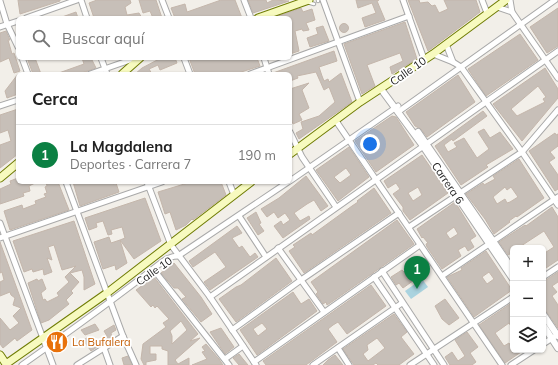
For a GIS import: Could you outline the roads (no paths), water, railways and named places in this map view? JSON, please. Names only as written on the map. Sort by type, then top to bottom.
[{"type":"main road","name":"Calle 10","points":[[292,153],[360,102],[433,54],[506,0]]},
{"type":"main road","points":[[264,16],[309,2]]},
{"type":"main road","points":[[124,72],[138,60]]},
{"type":"main road","points":[[0,178],[16,164]]},
{"type":"main road","name":"Calle 10","points":[[5,364],[107,293],[248,184]]},
{"type":"main road","points":[[0,355],[5,364]]},
{"type":"street","points":[[32,16],[77,0]]},
{"type":"street","points":[[81,0],[86,16]]},
{"type":"street","points":[[162,0],[168,16]]},
{"type":"street","points":[[244,0],[250,16]]},
{"type":"street","points":[[320,0],[360,102]]},
{"type":"street","points":[[403,0],[424,59]]},
{"type":"street","points":[[482,0],[487,13]]},
{"type":"street","points":[[510,0],[512,12],[558,78]]},
{"type":"street","name":"Calle 10","points":[[292,179],[461,68],[555,0]]},
{"type":"street","points":[[0,1],[7,24],[16,43]]},
{"type":"street","points":[[497,7],[512,12]]},
{"type":"street","points":[[292,59],[409,16]]},
{"type":"street","points":[[0,27],[16,22]]},
{"type":"street","points":[[446,44],[453,62]]},
{"type":"street","points":[[210,297],[558,52]]},
{"type":"street","points":[[433,54],[453,62],[461,68],[556,198],[558,205]]},
{"type":"street","points":[[23,60],[27,72]]},
{"type":"street","points":[[102,60],[106,71],[131,60]]},
{"type":"street","points":[[185,60],[189,72]]},
{"type":"street","points":[[265,60],[268,72]]},
{"type":"street","points":[[256,72],[290,60]]},
{"type":"street","name":"Carrera 6","points":[[383,88],[425,145],[491,243],[510,274]]},
{"type":"street","points":[[0,106],[16,101]]},
{"type":"street","points":[[409,227],[522,152],[558,110]]},
{"type":"street","points":[[336,121],[502,365]]},
{"type":"street","points":[[292,137],[297,149],[336,207]]},
{"type":"street","points":[[67,184],[123,336],[136,365]]},
{"type":"street","points":[[2,237],[148,184],[171,245],[210,297],[255,364],[324,312],[420,245]]},
{"type":"street","points":[[230,184],[234,195]]},
{"type":"street","name":"Calle 10","points":[[22,365],[111,302],[169,258],[178,256],[285,184]]},
{"type":"street","points":[[442,276],[556,198]]},
{"type":"street","points":[[232,330],[301,280],[399,213]]},
{"type":"street","points":[[239,216],[266,257]]},
{"type":"street","points":[[0,223],[2,237],[52,365]]},
{"type":"street","name":"Carrera 6","points":[[491,243],[510,266]]},
{"type":"street","points":[[278,248],[324,312]]},
{"type":"street","points":[[546,275],[558,267]]},
{"type":"street","points":[[154,270],[229,365]]},
{"type":"street","points":[[382,271],[444,365]]},
{"type":"street","points":[[374,277],[434,365]]},
{"type":"street","points":[[410,365],[510,299]]},
{"type":"street","points":[[313,365],[402,303]]},
{"type":"street","points":[[545,317],[556,336],[558,348]]},
{"type":"street","points":[[546,328],[556,336]]},
{"type":"street","points":[[76,365],[123,336]]},
{"type":"street","points":[[546,342],[556,336]]},
{"type":"street","points":[[225,359],[243,346]]},
{"type":"street","points":[[104,348],[110,365]]},
{"type":"street","points":[[338,348],[349,365]]},
{"type":"street","points":[[511,365],[529,353]]},
{"type":"water","points":[[422,279],[428,287],[411,299],[405,291]]},
{"type":"place","name":"La Magdalena","points":[[417,289]]},
{"type":"place","name":"La Bufalera","points":[[57,342]]}]
